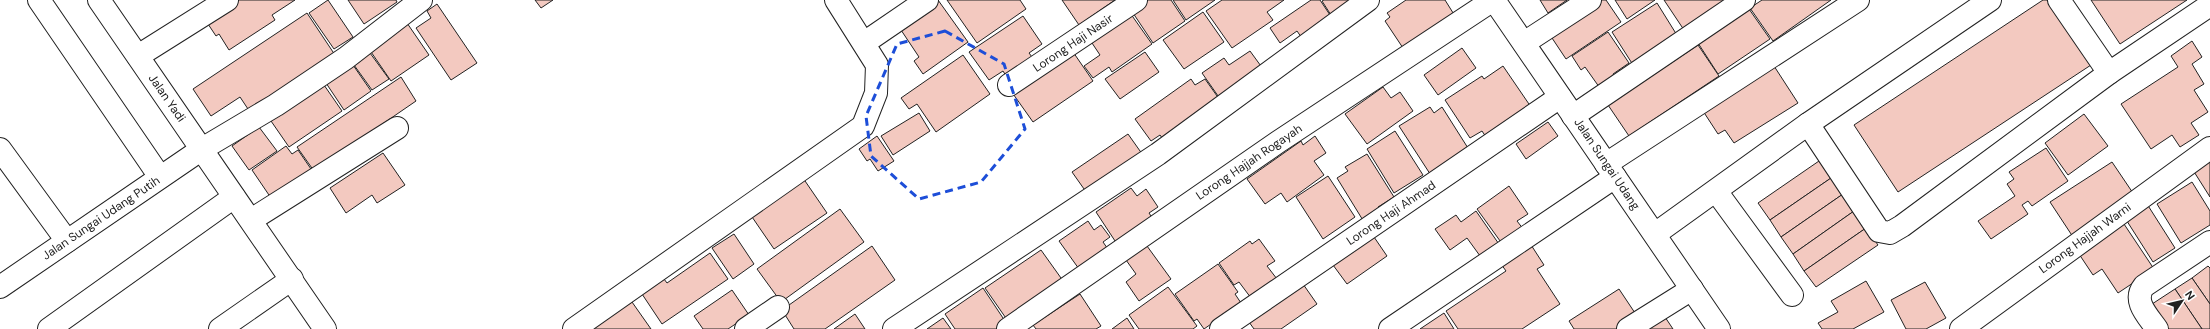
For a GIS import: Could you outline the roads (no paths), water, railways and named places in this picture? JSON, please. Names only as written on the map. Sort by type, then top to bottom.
[{"type":"street","points":[[39,0],[160,177]]},
{"type":"street","name":"Jalan Yadi","points":[[99,0],[326,329]]},
{"type":"street","points":[[138,56],[227,0]]},
{"type":"street","name":"Jalan Sungai Udang Putih","points":[[0,287],[202,149],[276,105],[340,62],[421,0]]},
{"type":"street","points":[[574,329],[863,126],[876,93],[877,65],[836,0]]},
{"type":"street","points":[[864,43],[927,0]]},
{"type":"street","name":"Lorong Haji Nasir","points":[[1009,85],[1136,0]]},
{"type":"street","points":[[894,329],[1158,154],[1368,0]]},
{"type":"street","name":"Jalan Sungai Udang","points":[[1493,0],[1524,43],[1719,329]]},
{"type":"street","name":"Lorong Hajjah Rogayah","points":[[1008,329],[1278,142],[1493,0]]},
{"type":"street","points":[[1524,43],[1590,0]]},
{"type":"street","points":[[1573,116],[1744,0]]},
{"type":"street","points":[[1390,329],[1611,171],[1858,0]]},
{"type":"street","points":[[1654,234],[1808,124],[1990,0]]},
{"type":"street","points":[[2059,0],[2109,73]]},
{"type":"street","points":[[1808,124],[1879,231],[1890,233],[1902,226],[2109,73],[2210,5]]},
{"type":"street","name":"Lorong Haji Ahmad","points":[[1221,329],[1560,97]]},
{"type":"street","points":[[251,220],[397,128]]},
{"type":"street","name":"Lorong Hajjah Warni","points":[[1961,329],[2210,148]]},
{"type":"street","points":[[0,149],[67,241]]},
{"type":"street","points":[[1716,190],[1792,295]]},
{"type":"street","points":[[49,329],[234,197]]},
{"type":"street","points":[[2157,329],[2141,305],[2138,298],[2140,291],[2144,286],[2210,242]]},
{"type":"street","points":[[220,329],[292,279]]},
{"type":"street","points":[[1628,329],[1692,289]]},
{"type":"street","points":[[746,329],[778,307]]}]
